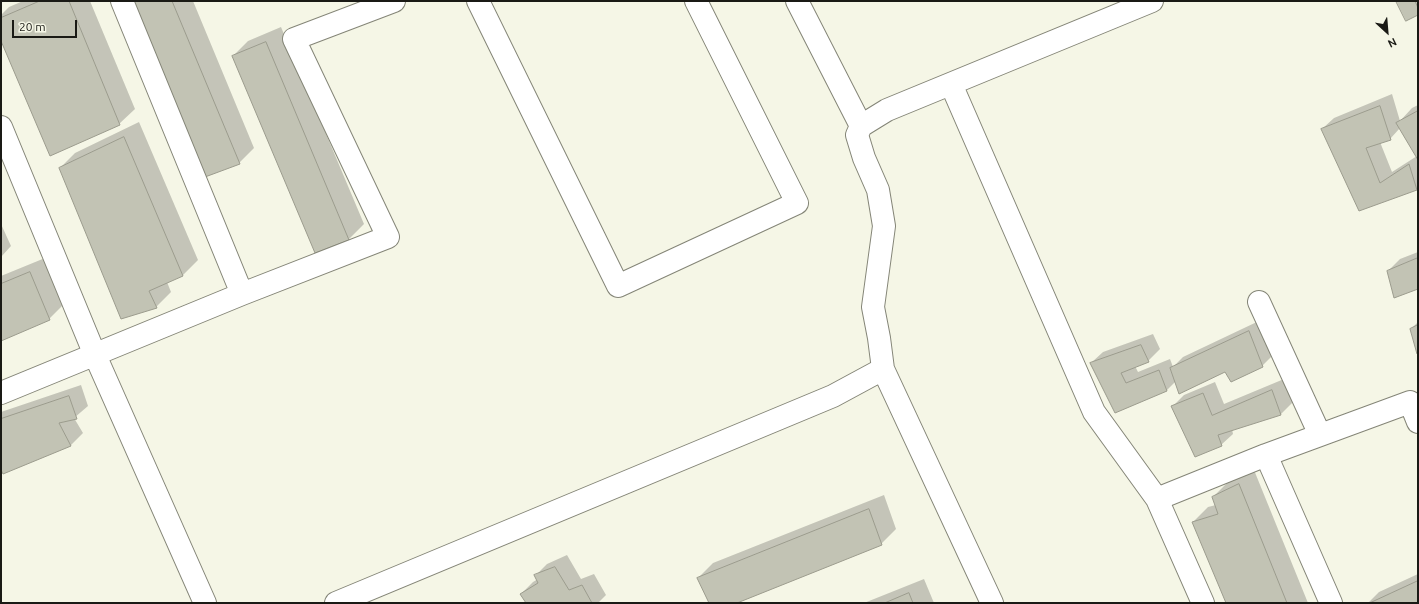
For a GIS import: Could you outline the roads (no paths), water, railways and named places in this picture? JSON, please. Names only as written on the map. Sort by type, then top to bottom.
[{"type":"street","points":[[122,1],[242,294]]},
{"type":"street","points":[[1,394],[242,294],[388,237],[294,39],[394,1]]},
{"type":"street","points":[[478,1],[618,286],[797,203],[696,1]]},
{"type":"street","points":[[797,1],[861,126]]},
{"type":"street","points":[[992,603],[883,369],[873,307],[884,226],[878,190],[864,158],[857,136],[861,126],[887,110],[1152,1]]},
{"type":"street","points":[[951,84],[1094,412],[1157,499],[1203,603]]},
{"type":"street","points":[[1,128],[94,355],[205,603]]},
{"type":"street","points":[[1259,302],[1320,435]]},
{"type":"street","points":[[336,603],[833,396],[883,369]]},
{"type":"street","points":[[1157,499],[1266,455],[1410,402],[1418,422]]},
{"type":"street","points":[[1266,455],[1331,603]]}]
